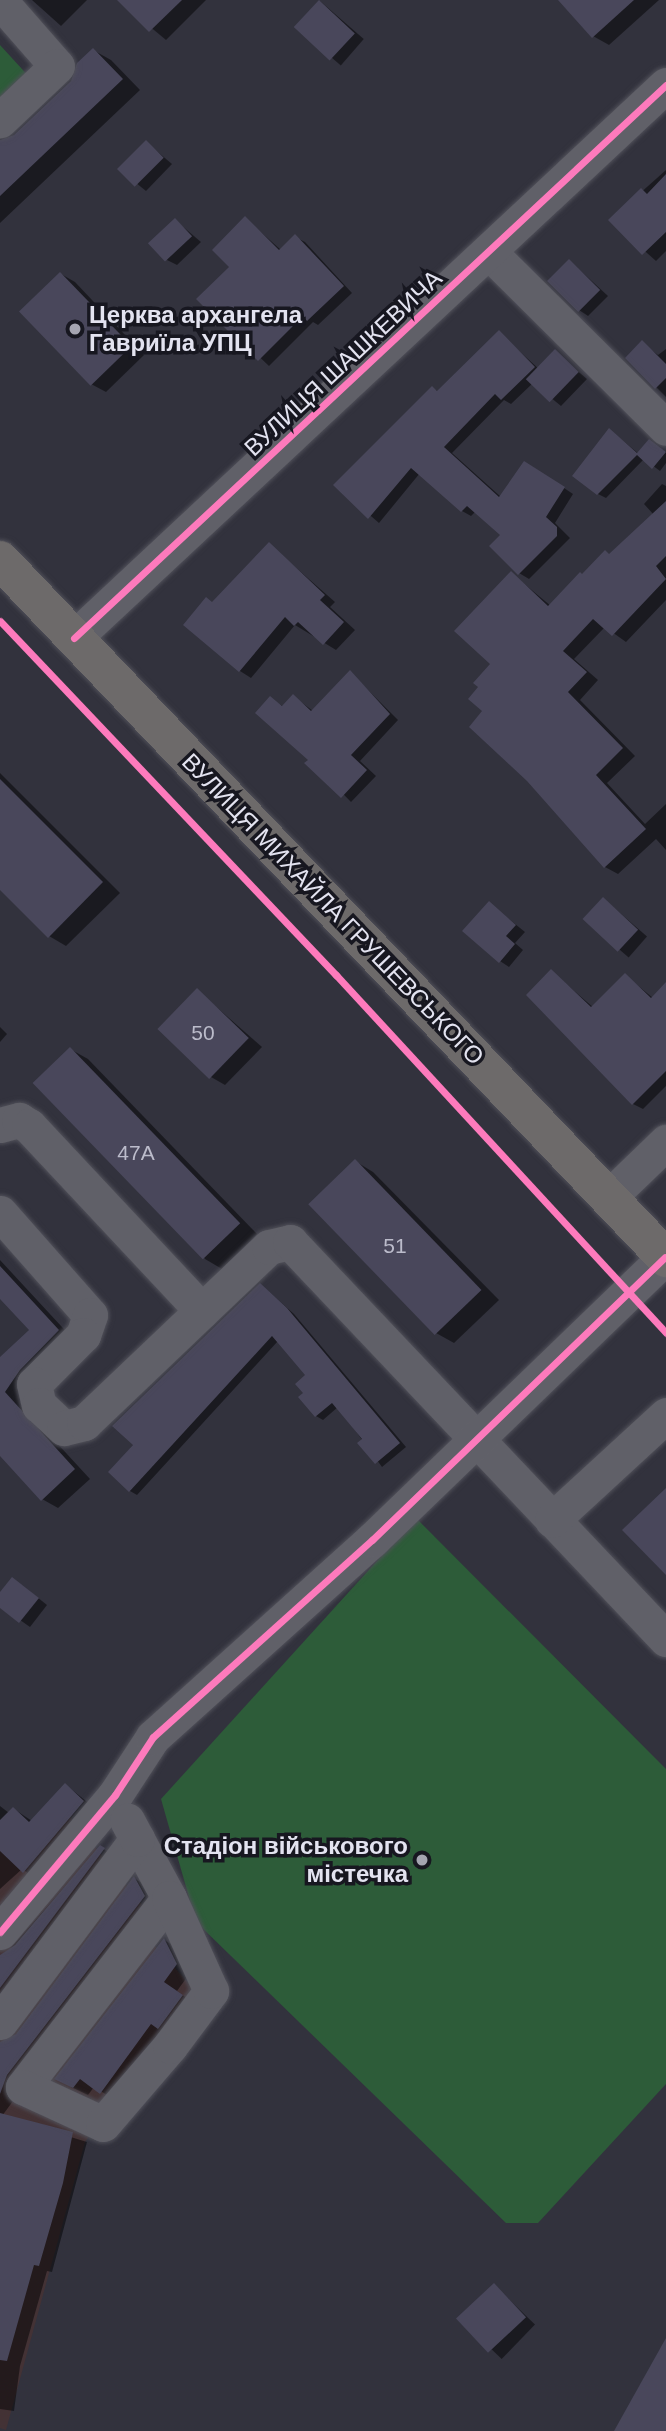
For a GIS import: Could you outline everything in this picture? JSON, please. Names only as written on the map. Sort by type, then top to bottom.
[{"type":"main road","name":"ВУЛИЦЯ МИХАЙЛА ГРУШЕВСЬКОГО","points":[[0,560],[666,1258]]},
{"type":"street","points":[[0,1],[57,66],[0,120]]},
{"type":"street","name":"ВУЛИЦЯ ШАШКЕВИЧА","points":[[74,638],[490,253],[666,85]]},
{"type":"street","points":[[490,253],[666,428]]},
{"type":"street","points":[[0,1125],[19,1120],[29,1126],[202,1311]]},
{"type":"street","points":[[608,1198],[666,1142]]},
{"type":"street","points":[[0,1213],[90,1315],[83,1335],[34,1384],[39,1405],[64,1428],[85,1423],[279,1242],[299,1248],[666,1639]]},
{"type":"street","points":[[0,1932],[115,1795],[153,1737],[372,1539],[666,1258]]},
{"type":"street","points":[[552,1520],[666,1415]]},
{"type":"street","points":[[115,1795],[169,1898],[211,1992],[170,2046],[103,2124],[23,2087],[169,1898]]},
{"type":"street","points":[[0,2022],[136,1839]]},
{"type":"shaded area","points":[[55,1798],[143,1906],[135,1924],[203,1999],[149,2049],[85,2142],[6,2430],[0,2428],[0,1827],[14,1841]]},
{"type":"green space","points":[[0,45],[33,81],[0,112]]},
{"type":"green space","name":"Стадіон військового містечка","points":[[416,1518],[666,1769],[666,2084],[538,2223],[506,2223],[196,1922],[161,1799]]},
{"type":"building","points":[[117,0],[182,0],[149,32]]},
{"type":"building","points":[[319,0],[355,33],[330,60],[294,27]]},
{"type":"building","points":[[558,0],[634,0],[592,38]]},
{"type":"building","points":[[93,48],[123,79],[0,196],[0,140],[14,135],[71,81],[77,63]]},
{"type":"building","points":[[146,140],[164,158],[135,187],[117,169]]},
{"type":"building","points":[[666,174],[666,232],[642,255],[608,220],[641,188],[647,194]]},
{"type":"building","points":[[245,216],[279,250],[295,234],[344,286],[307,321],[303,316],[258,361],[196,299],[229,267],[212,250]]},
{"type":"building","points":[[175,218],[192,236],[165,262],[148,243]]},
{"type":"building","points":[[569,259],[600,290],[578,312],[547,281]]},
{"type":"building","name":"Церква архангела Гавриїла УПЦ","points":[[60,272],[132,346],[91,386],[19,312]]},
{"type":"building","points":[[499,330],[535,367],[501,400],[495,394],[444,447],[499,497],[524,461],[565,487],[546,517],[557,527],[557,536],[518,575],[489,546],[500,535],[467,506],[461,512],[411,468],[368,519],[333,485],[432,386],[437,391]]},
{"type":"building","points":[[642,340],[666,364],[666,378],[655,389],[625,358]]},
{"type":"building","points":[[555,349],[579,372],[550,402],[526,379]]},
{"type":"building","points":[[609,428],[637,453],[649,439],[666,452],[652,469],[637,455],[597,495],[572,476]]},
{"type":"building","points":[[666,501],[666,556],[656,566],[666,579],[612,636],[593,619],[563,651],[587,672],[568,692],[623,748],[596,775],[646,829],[604,868],[527,781],[469,727],[482,711],[468,699],[478,687],[473,683],[490,664],[454,631],[511,571],[548,606],[580,572],[582,574],[605,550],[609,554]]},
{"type":"building","points":[[269,542],[325,595],[320,600],[344,622],[323,645],[298,622],[294,626],[285,617],[239,672],[183,625],[206,597],[212,602]]},
{"type":"building","points":[[350,670],[390,714],[351,755],[367,770],[341,798],[304,763],[308,760],[255,713],[270,696],[282,706],[293,694],[311,711]]},
{"type":"building","points":[[0,779],[103,882],[48,938],[0,890]]},
{"type":"building","points":[[603,897],[638,930],[618,952],[583,919]]},
{"type":"building","points":[[489,901],[516,925],[506,936],[515,944],[499,963],[462,931]]},
{"type":"building","points":[[551,969],[591,1007],[625,973],[651,998],[666,982],[666,1071],[632,1105],[526,995]]},
{"type":"building","points":[[197,988],[249,1038],[209,1079],[157,1029]]},
{"type":"building","points":[[70,1047],[240,1223],[203,1259],[33,1083]]},
{"type":"building","points":[[355,1159],[481,1290],[435,1335],[308,1204]]},
{"type":"building","points":[[0,1266],[59,1330],[20,1370],[5,1392],[75,1469],[41,1501],[0,1456],[0,1357],[29,1330],[0,1299]]},
{"type":"building","points":[[260,1283],[287,1308],[400,1443],[375,1464],[357,1443],[362,1439],[332,1403],[315,1417],[298,1397],[303,1393],[295,1384],[305,1375],[272,1336],[129,1492],[108,1472],[133,1445],[112,1426]]},
{"type":"building","points":[[666,1488],[666,1575],[622,1530]]},
{"type":"building","points":[[12,1577],[39,1598],[19,1623],[0,1608],[0,1592]]},
{"type":"building","points":[[65,1783],[84,1801],[23,1873],[0,1851],[0,1820],[13,1807],[29,1822]]},
{"type":"building","points":[[100,1845],[105,1848],[0,1988],[0,1955],[15,1945]]},
{"type":"building","points":[[134,1876],[145,1896],[7,2075],[0,2094],[0,2042],[16,2034]]},
{"type":"building","points":[[164,1938],[177,1964],[164,1982],[183,1995],[158,2029],[151,2024],[100,2094],[80,2079],[73,2088],[54,2079]]},
{"type":"building","points":[[0,2113],[73,2132],[63,2183],[39,2266],[34,2265],[7,2361],[0,2360]]},
{"type":"building","points":[[494,2283],[526,2317],[488,2353],[456,2318]]},
{"type":"building","points":[[666,2338],[666,2431],[614,2431]]},
{"type":"cycle path","points":[[74,638],[666,85]]},
{"type":"cycle path","points":[[0,621],[336,975],[666,1333]]},
{"type":"cycle path","points":[[0,1932],[115,1795],[153,1737],[372,1540],[665,1257]]},
{"type":"place","name":"Церква архангела Гавриїла УПЦ","points":[[75,329]]},
{"type":"place","name":"Стадіон військового містечка","points":[[422,1860]]}]
